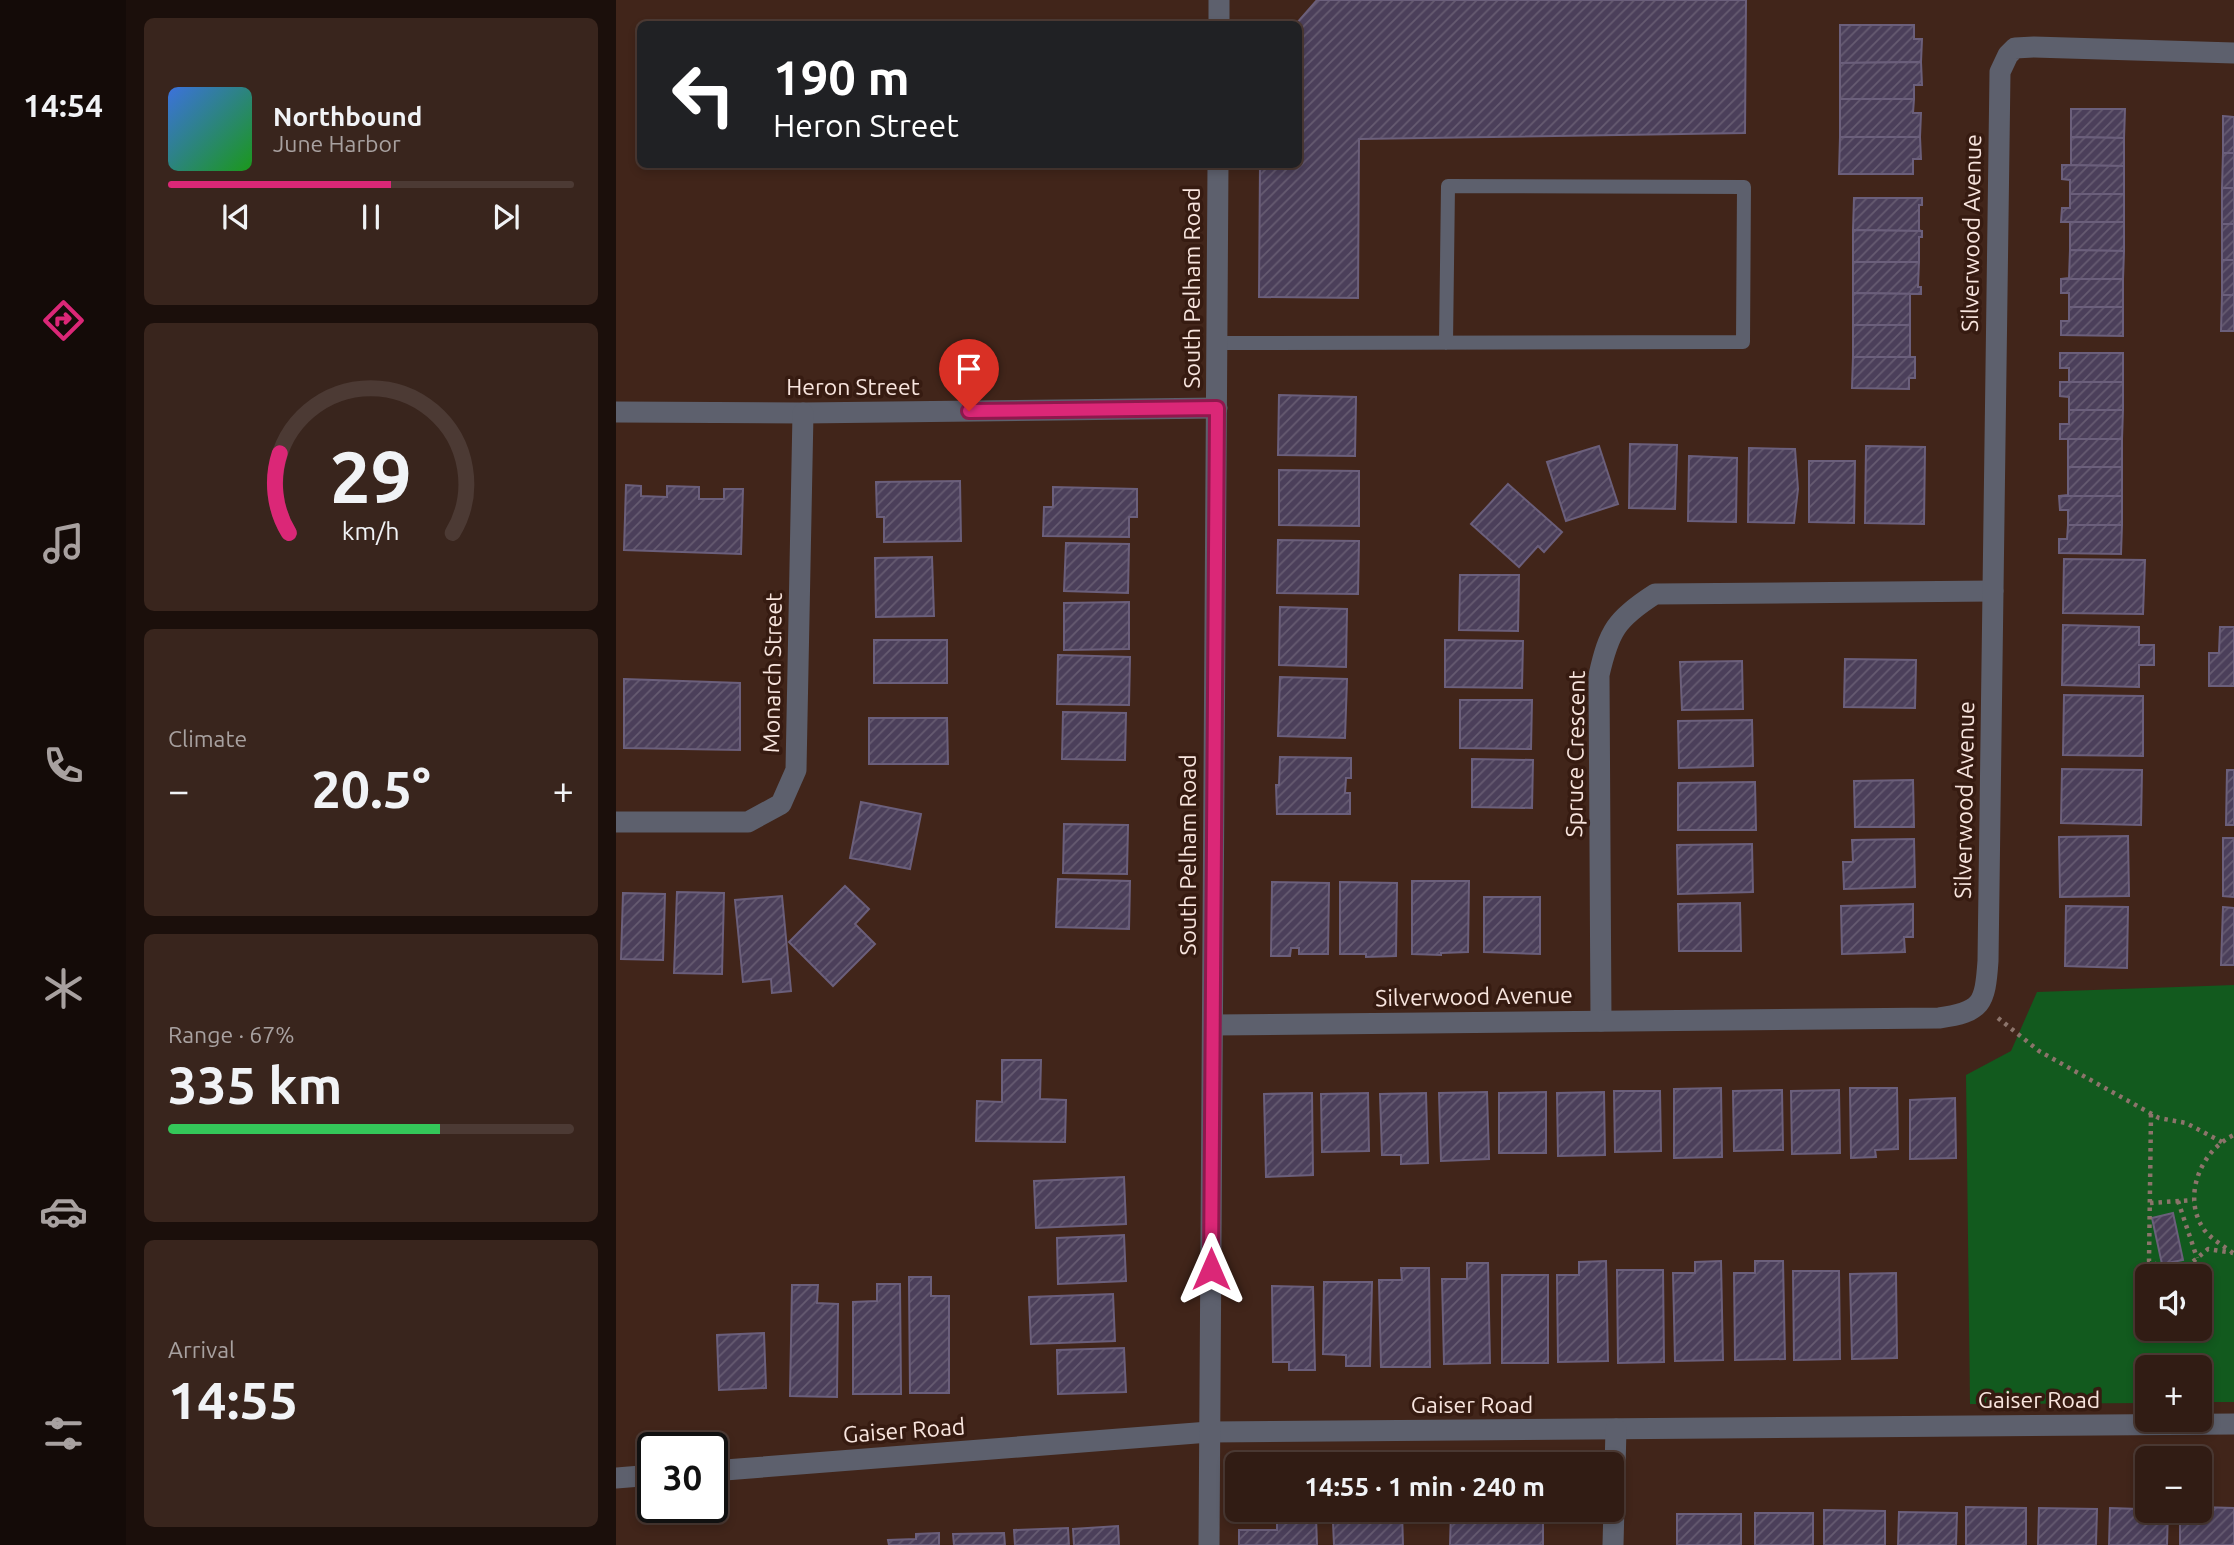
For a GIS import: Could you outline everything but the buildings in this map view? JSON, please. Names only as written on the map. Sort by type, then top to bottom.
[{"type":"street","points":[[1219,0],[1219,21]]},
{"type":"street","name":"Silverwood Avenue","points":[[1213,1025],[1939,1018],[1964,1015],[1980,1004],[1986,986],[1988,961],[2000,72],[2008,55],[2015,48],[2234,53]]},
{"type":"street","name":"South Pelham Road","points":[[1209,1545],[1218,168]]},
{"type":"street","name":"Heron Street","points":[[616,412],[803,413],[1217,408]]},
{"type":"street","name":"Monarch Street","points":[[616,822],[748,822],[781,804],[796,770],[803,413]]},
{"type":"street","name":"Spruce Crescent","points":[[1601,1021],[1599,675],[1606,643],[1620,621],[1632,608],[1655,594],[1993,591]]},
{"type":"street","name":"Gaiser Road","points":[[728,1470],[1209,1432],[2234,1424]]},
{"type":"street","points":[[1614,1545],[1616,1429]]},
{"type":"street","points":[[616,1478],[637,1476]]},
{"type":"lane","points":[[1217,343],[1446,343],[1743,342],[1744,187],[1448,186],[1446,343]]},
{"type":"path","points":[[1980,1004],[2039,1051],[2159,1118],[2186,1123],[2222,1142]]},
{"type":"path","points":[[2151,1114],[2149,1261],[2171,1271],[2189,1265],[2208,1249],[2234,1253]]},
{"type":"path","points":[[2234,1135],[2222,1142],[2200,1167],[2193,1200],[2203,1229],[2234,1253]]},
{"type":"path","points":[[2150,1203],[2193,1200]]},
{"type":"path","points":[[2178,1201],[2197,1258]]},
{"type":"green space","points":[[2234,985],[2234,1402],[2212,1402],[2212,1355],[2135,1355],[2135,1403],[1970,1404],[1966,1075],[2011,1051],[2037,992]]},
{"type":"route","points":[[969,411],[1217,408],[1211,1269]]}]
